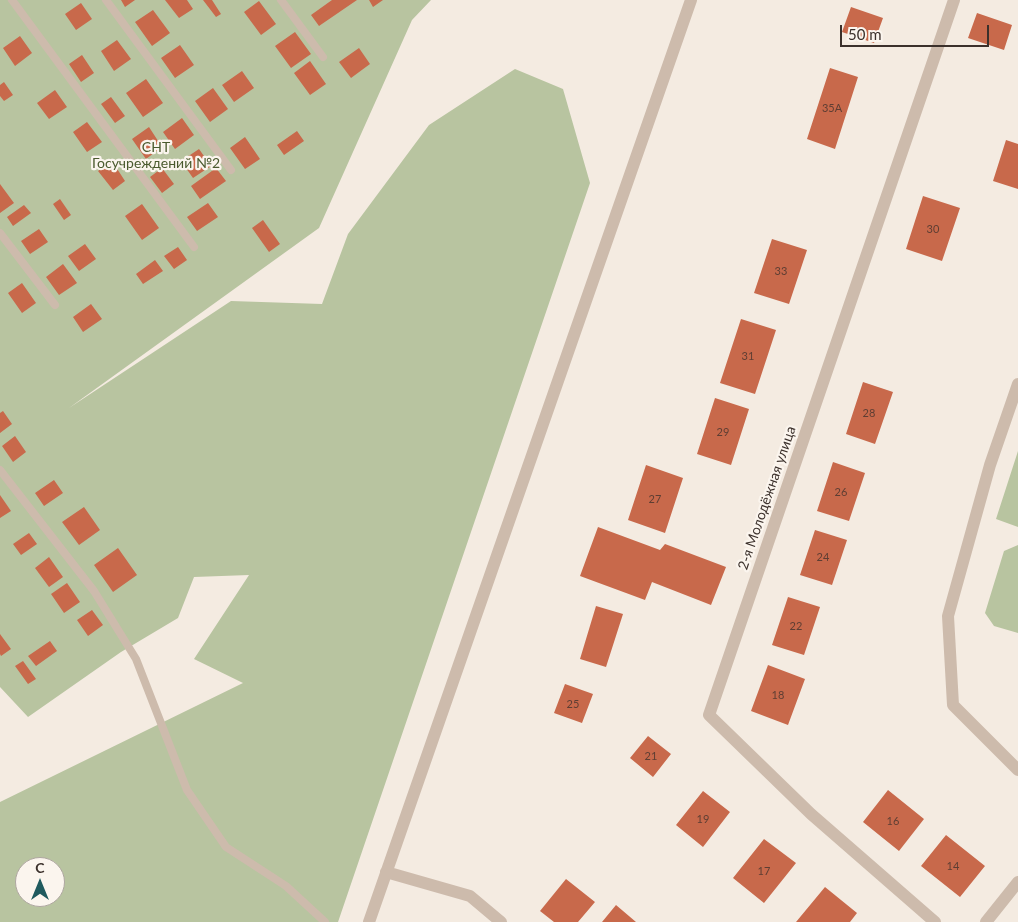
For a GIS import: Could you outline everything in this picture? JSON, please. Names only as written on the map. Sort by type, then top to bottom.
[{"type":"street","points":[[369,922],[691,0]]},
{"type":"street","name":"2-я Молодёжная улица","points":[[934,922],[811,814],[708,715],[954,0]]},
{"type":"street","points":[[1018,384],[990,465],[948,616],[953,705],[1018,770]]},
{"type":"street","points":[[386,872],[470,896],[501,922]]},
{"type":"street","points":[[986,922],[1018,882]]},
{"type":"lane","points":[[12,0],[194,246]]},
{"type":"lane","points":[[106,0],[231,170]]},
{"type":"lane","points":[[281,0],[323,57]]},
{"type":"lane","points":[[0,234],[55,305]]},
{"type":"lane","points":[[0,470],[94,591],[136,659],[187,790],[226,847],[286,886],[325,922]]},
{"type":"green space","name":"СНТ Госучреждений №2","points":[[0,0],[431,0],[412,20],[319,228],[69,408],[231,301],[322,304],[348,234],[429,125],[515,69],[563,89],[590,183],[338,922],[0,922],[0,802],[243,683],[194,659],[249,575],[194,577],[178,618],[121,652],[28,717],[0,687]]},
{"type":"green space","points":[[1018,451],[1018,527],[996,519]]},
{"type":"green space","points":[[1018,545],[1018,633],[994,626],[985,613],[1004,551]]},
{"type":"building","points":[[121,0],[135,0],[125,7]]},
{"type":"building","points":[[165,0],[187,0],[193,9],[179,18]]},
{"type":"building","points":[[203,0],[212,0],[221,14],[216,17]]},
{"type":"building","points":[[332,0],[357,0],[319,26],[311,15]]},
{"type":"building","points":[[369,0],[383,0],[373,7]]},
{"type":"building","points":[[259,1],[276,24],[261,35],[244,12]]},
{"type":"building","points":[[81,3],[92,19],[76,30],[65,14]]},
{"type":"building","points":[[851,7],[883,18],[874,43],[842,32]]},
{"type":"building","points":[[153,10],[170,33],[152,46],[135,22]]},
{"type":"building","points":[[977,13],[1012,25],[1004,50],[968,38]]},
{"type":"building","points":[[295,32],[311,54],[291,68],[275,46]]},
{"type":"building","points":[[20,36],[32,53],[15,66],[3,48]]},
{"type":"building","points":[[117,40],[131,59],[114,71],[101,51]]},
{"type":"building","points":[[180,45],[194,65],[175,78],[161,58]]},
{"type":"building","points":[[359,48],[370,64],[351,78],[339,62]]},
{"type":"building","points":[[82,55],[94,73],[81,82],[69,64]]},
{"type":"building","points":[[310,61],[326,84],[310,95],[294,73]]},
{"type":"building","points":[[830,68],[858,77],[835,149],[807,139]]},
{"type":"building","points":[[242,71],[254,88],[234,102],[222,85]]},
{"type":"building","points":[[146,79],[163,103],[143,117],[126,93]]},
{"type":"building","points":[[4,82],[13,95],[4,101],[0,96],[0,85]]},
{"type":"building","points":[[213,88],[228,109],[210,122],[195,101]]},
{"type":"building","points":[[55,90],[67,107],[49,119],[37,103]]},
{"type":"building","points":[[111,97],[125,116],[115,123],[101,104]]},
{"type":"building","points":[[182,118],[194,135],[175,149],[163,132]]},
{"type":"building","points":[[87,122],[102,142],[87,152],[73,132]]},
{"type":"building","points":[[149,127],[162,147],[146,159],[132,139]]},
{"type":"building","points":[[297,131],[304,141],[284,155],[277,145]]},
{"type":"building","points":[[245,137],[260,159],[245,169],[230,148]]},
{"type":"building","points":[[1006,140],[1018,144],[1018,189],[993,181]]},
{"type":"building","points":[[199,149],[211,166],[193,178],[181,161]]},
{"type":"building","points":[[112,161],[125,181],[113,190],[98,171]]},
{"type":"building","points":[[162,168],[174,184],[162,193],[150,177]]},
{"type":"building","points":[[216,168],[226,181],[200,199],[191,186]]},
{"type":"building","points":[[0,184],[14,203],[0,213]]},
{"type":"building","points":[[923,196],[960,208],[942,261],[906,249]]},
{"type":"building","points":[[60,199],[71,215],[64,220],[53,204]]},
{"type":"building","points":[[208,203],[218,217],[197,231],[187,217]]},
{"type":"building","points":[[142,204],[159,228],[142,240],[125,216]]},
{"type":"building","points":[[24,205],[31,213],[13,226],[7,217]]},
{"type":"building","points":[[263,220],[280,244],[269,252],[252,228]]},
{"type":"building","points":[[39,229],[48,242],[30,254],[21,241]]},
{"type":"building","points":[[772,239],[807,250],[789,304],[754,293]]},
{"type":"building","points":[[85,244],[96,259],[79,271],[68,256]]},
{"type":"building","points":[[178,247],[187,260],[174,269],[164,256]]},
{"type":"building","points":[[155,260],[163,271],[143,284],[136,274]]},
{"type":"building","points":[[63,264],[77,283],[59,295],[46,277]]},
{"type":"building","points":[[22,283],[36,303],[22,313],[8,293]]},
{"type":"building","points":[[91,304],[102,319],[83,332],[73,317]]},
{"type":"building","points":[[741,319],[776,330],[755,394],[720,383]]},
{"type":"building","points":[[863,382],[893,392],[875,444],[846,434]]},
{"type":"building","points":[[715,398],[749,409],[731,465],[697,454]]},
{"type":"building","points":[[3,411],[12,424],[0,433],[0,413]]},
{"type":"building","points":[[15,436],[26,452],[13,462],[2,446]]},
{"type":"building","points":[[833,462],[865,473],[849,521],[817,511]]},
{"type":"building","points":[[646,465],[683,478],[665,533],[628,520]]},
{"type":"building","points":[[54,480],[63,493],[44,506],[35,493]]},
{"type":"building","points":[[0,495],[11,511],[0,518]]},
{"type":"building","points":[[84,507],[100,530],[79,545],[62,522]]},
{"type":"building","points":[[598,527],[660,550],[665,544],[726,567],[711,605],[652,582],[645,600],[580,576]]},
{"type":"building","points":[[815,530],[847,540],[832,585],[800,575]]},
{"type":"building","points":[[29,533],[37,544],[21,555],[13,544]]},
{"type":"building","points":[[118,548],[137,575],[113,592],[94,565]]},
{"type":"building","points":[[49,557],[63,577],[49,587],[35,568]]},
{"type":"building","points":[[67,583],[80,602],[64,613],[51,594]]},
{"type":"building","points":[[788,597],[820,607],[804,655],[772,645]]},
{"type":"building","points":[[596,606],[623,614],[606,667],[580,659]]},
{"type":"building","points":[[92,610],[103,625],[88,636],[77,620]]},
{"type":"building","points":[[0,634],[11,649],[1,656],[0,654]]},
{"type":"building","points":[[50,641],[57,651],[36,666],[28,656]]},
{"type":"building","points":[[23,661],[36,679],[28,684],[15,666]]},
{"type":"building","points":[[768,665],[805,679],[788,725],[751,711]]},
{"type":"building","points":[[565,684],[593,694],[582,723],[554,713]]},
{"type":"building","points":[[648,736],[671,754],[653,777],[630,758]]},
{"type":"building","points":[[888,790],[924,819],[899,851],[863,822]]},
{"type":"building","points":[[703,791],[730,812],[703,847],[676,825]]},
{"type":"building","points":[[946,835],[985,866],[960,897],[921,866]]},
{"type":"building","points":[[764,839],[796,863],[764,903],[733,878]]},
{"type":"building","points":[[566,879],[595,902],[578,922],[554,922],[540,911]]},
{"type":"building","points":[[825,887],[857,913],[850,922],[796,922]]},
{"type":"building","points":[[616,905],[636,922],[602,922]]}]
